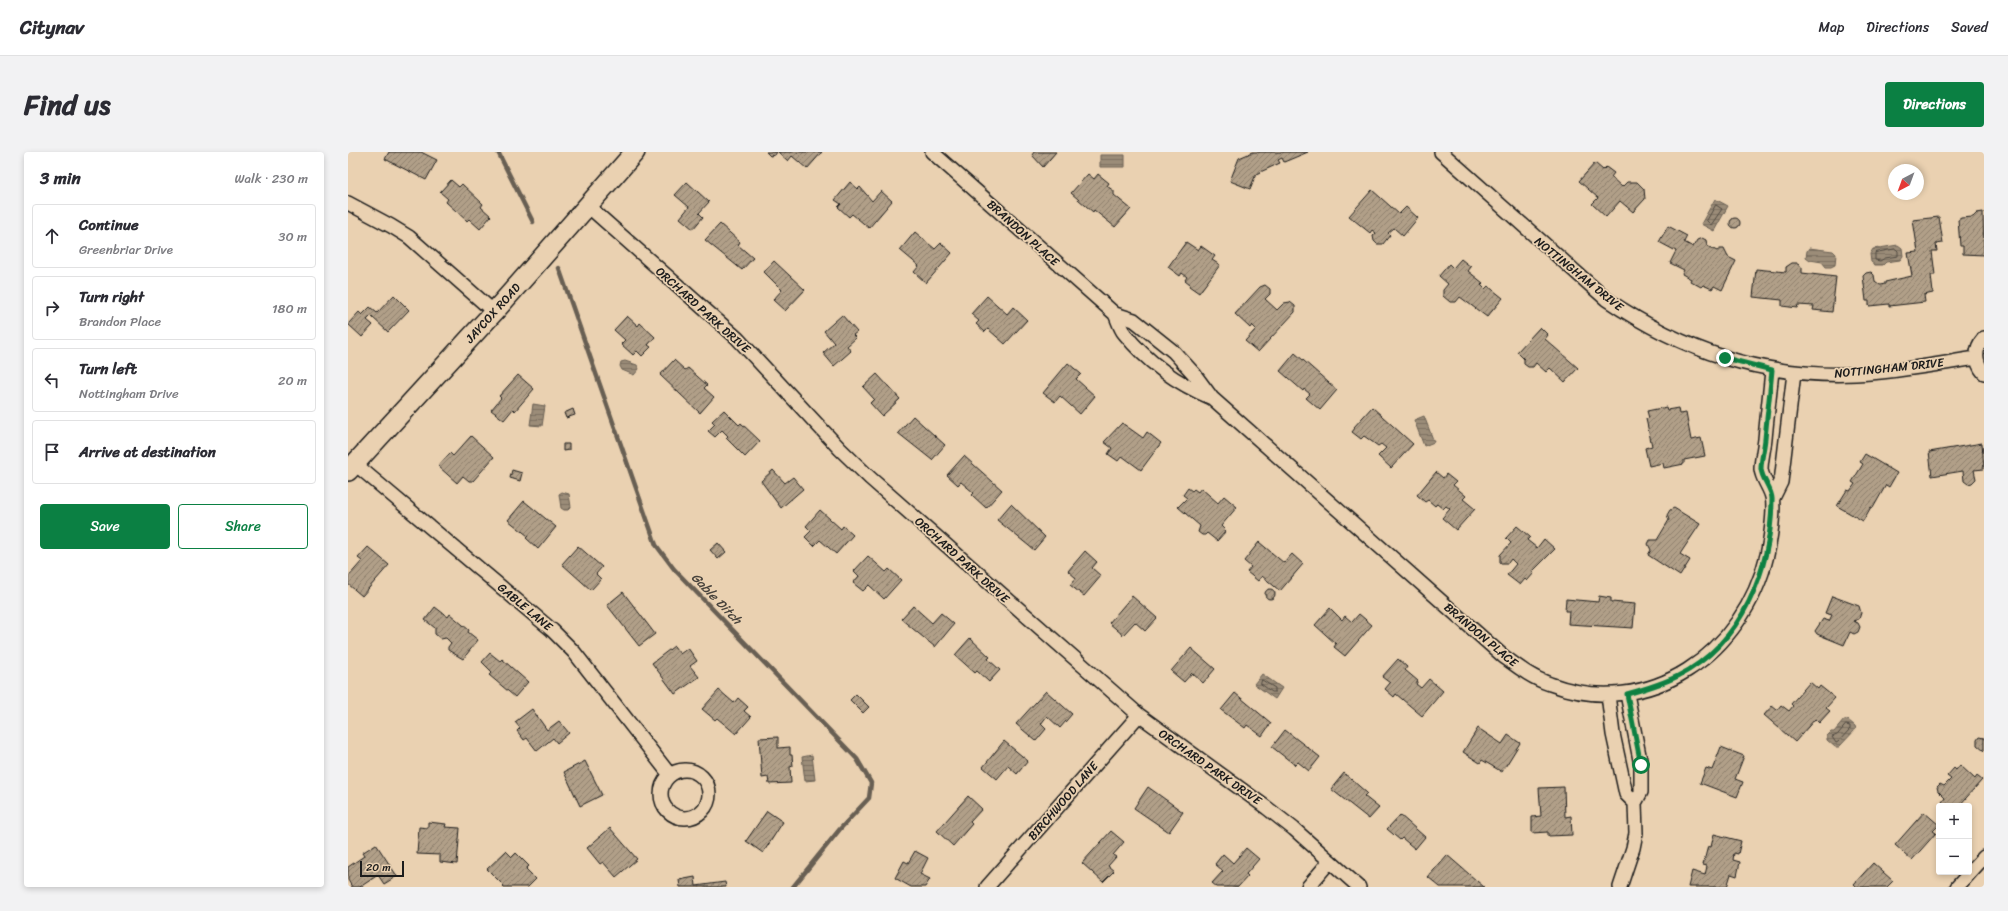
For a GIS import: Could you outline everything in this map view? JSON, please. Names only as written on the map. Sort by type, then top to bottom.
[{"type":"street","name":"JAYCOX ROAD","points":[[351,467],[494,312],[635,152]]},
{"type":"street","name":"BRANDON PLACE","points":[[932,152],[1115,314],[1124,332],[1161,369],[1185,387],[1212,398]]},
{"type":"street","name":"NOTTINGHAM DRIVE","points":[[1441,152],[1580,277],[1606,298],[1663,334],[1693,347],[1725,358],[1772,370],[1794,373],[1857,374],[1977,358]]},
{"type":"street","points":[[348,202],[409,237],[494,312]]},
{"type":"street","name":"ORCHARD PARK DRIVE","points":[[588,206],[737,338],[840,449],[870,478],[1139,715],[1267,808],[1359,887]]},
{"type":"street","name":"BRANDON PLACE","points":[[1115,314],[1134,320],[1174,352],[1196,375],[1212,398],[1503,656],[1525,672],[1549,684],[1575,691],[1608,695],[1627,694],[1654,686],[1679,676],[1702,661],[1729,633],[1748,604],[1762,572],[1771,537],[1772,498],[1761,471],[1772,370]]},
{"type":"street","points":[[1984,338],[1978,348],[1977,358],[1984,373]]},
{"type":"street","name":"BRANDON PLACE","points":[[1772,498],[1781,482],[1794,373]]},
{"type":"street","name":"GABLE LANE","points":[[351,467],[552,630],[569,646],[670,775]]},
{"type":"street","points":[[1620,887],[1633,848],[1636,833],[1636,803],[1641,792],[1641,765],[1627,694]]},
{"type":"street","points":[[1608,695],[1613,734],[1626,794],[1636,803]]},
{"type":"street","name":"BIRCHWOOD LANE","points":[[987,887],[1139,715]]},
{"type":"street","points":[[1957,887],[1984,857]]},
{"type":"street","points":[[1308,887],[1330,861]]},
{"type":"water","points":[[1100,155],[1125,155],[1125,167],[1100,167]]},
{"type":"water","points":[[1715,199],[1728,206],[1714,231],[1701,224]]},
{"type":"water","points":[[1898,245],[1902,248],[1903,256],[1900,260],[1886,262],[1883,265],[1875,265],[1871,262],[1870,254],[1873,249]]},
{"type":"water","points":[[1809,248],[1833,251],[1836,254],[1835,265],[1826,267],[1822,262],[1810,260],[1806,257]]},
{"type":"water","points":[[625,361],[637,365],[639,369],[634,375],[622,370],[620,366],[621,362]]},
{"type":"water","points":[[533,404],[545,406],[542,426],[530,425]]},
{"type":"water","points":[[1424,416],[1434,442],[1424,446],[1414,420]]},
{"type":"water","points":[[562,492],[569,494],[571,507],[568,510],[561,508],[559,494]]},
{"type":"water","points":[[1262,674],[1282,688],[1275,699],[1254,684]]},
{"type":"water","points":[[1844,720],[1848,720],[1855,726],[1856,729],[1839,747],[1835,747],[1827,740],[1827,736],[1831,732],[1834,732]]},
{"type":"water","points":[[812,755],[815,780],[805,781],[802,757]]},
{"type":"building","points":[[389,152],[421,152],[437,160],[426,180],[385,159]]},
{"type":"building","points":[[766,152],[777,152],[775,155],[770,156]]},
{"type":"building","points":[[778,152],[822,152],[807,169],[792,156],[788,161]]},
{"type":"building","points":[[1034,152],[1056,152],[1043,167],[1032,155]]},
{"type":"building","points":[[1253,152],[1308,152],[1284,162],[1282,158],[1278,160],[1280,163],[1256,174],[1250,189],[1230,181],[1239,158]]},
{"type":"building","points":[[1595,163],[1603,170],[1606,167],[1614,173],[1611,177],[1622,187],[1627,182],[1637,182],[1644,189],[1645,199],[1633,212],[1620,201],[1606,217],[1592,204],[1598,198],[1579,181]]},
{"type":"building","points":[[1088,174],[1094,179],[1098,174],[1109,183],[1107,186],[1114,191],[1114,195],[1131,209],[1115,227],[1094,210],[1093,212],[1071,193]]},
{"type":"building","points":[[451,180],[459,187],[462,184],[483,204],[481,207],[491,216],[480,229],[469,219],[467,221],[446,202],[448,199],[440,192]]},
{"type":"building","points":[[687,182],[709,202],[699,213],[703,217],[693,229],[680,218],[689,207],[675,195]]},
{"type":"building","points":[[850,182],[858,189],[860,187],[872,201],[881,191],[892,201],[869,228],[852,214],[849,217],[838,207],[841,204],[835,200]]},
{"type":"building","points":[[1372,190],[1399,214],[1406,207],[1418,218],[1403,236],[1394,228],[1388,233],[1390,235],[1383,244],[1377,244],[1374,241],[1373,236],[1376,233],[1372,230],[1370,233],[1349,216]]},
{"type":"building","points":[[1983,212],[1984,255],[1963,254],[1963,246],[1960,246],[1958,220],[1961,218],[1973,217],[1977,213]]},
{"type":"building","points":[[1939,217],[1943,243],[1936,244],[1937,251],[1932,251],[1935,275],[1931,275],[1933,293],[1924,295],[1925,302],[1889,306],[1889,304],[1869,306],[1869,301],[1866,301],[1863,276],[1866,273],[1871,272],[1874,275],[1875,281],[1880,285],[1885,284],[1885,282],[1912,276],[1908,253],[1918,252],[1913,220]]},
{"type":"building","points":[[1733,218],[1737,218],[1739,219],[1739,227],[1733,228],[1730,225],[1730,221]]},
{"type":"building","points":[[720,224],[740,242],[738,245],[753,258],[742,270],[705,240]]},
{"type":"building","points":[[1668,226],[1687,236],[1684,242],[1693,247],[1697,240],[1702,238],[1706,240],[1707,246],[1717,251],[1724,249],[1728,257],[1736,261],[1722,290],[1714,286],[1712,289],[1703,285],[1701,287],[1690,281],[1691,279],[1682,274],[1684,270],[1670,263],[1676,251],[1659,242]]},
{"type":"building","points":[[915,232],[935,249],[941,243],[952,253],[926,283],[914,272],[919,266],[900,250]]},
{"type":"building","points":[[1186,242],[1198,250],[1201,246],[1215,256],[1212,260],[1220,265],[1199,293],[1189,286],[1190,284],[1185,280],[1187,277],[1182,273],[1180,276],[1168,267]]},
{"type":"building","points":[[1461,259],[1471,267],[1468,271],[1483,283],[1481,285],[1485,289],[1488,286],[1503,298],[1487,317],[1460,297],[1456,302],[1450,302],[1443,296],[1443,290],[1448,284],[1439,276],[1449,264],[1453,268]]},
{"type":"building","points":[[774,261],[805,290],[785,311],[773,300],[782,290],[764,272]]},
{"type":"building","points":[[1792,263],[1798,263],[1802,268],[1802,273],[1836,277],[1832,312],[1813,310],[1814,306],[1798,305],[1797,308],[1782,306],[1782,300],[1753,297],[1756,269],[1786,272],[1786,267]]},
{"type":"building","points":[[1265,285],[1270,289],[1270,294],[1265,299],[1277,310],[1284,303],[1290,302],[1295,306],[1295,312],[1258,352],[1245,341],[1256,329],[1252,325],[1250,328],[1235,314],[1260,287]]},
{"type":"building","points":[[394,295],[409,310],[388,332],[371,316],[367,320],[373,325],[362,337],[348,324],[359,312],[362,315],[370,307],[377,313]]},
{"type":"building","points":[[987,296],[1007,314],[1013,307],[1027,320],[1005,344],[988,329],[985,332],[976,324],[979,321],[971,314]]},
{"type":"building","points":[[842,315],[857,332],[853,335],[856,338],[847,346],[851,351],[834,366],[823,353],[834,343],[824,331]]},
{"type":"building","points":[[627,316],[638,326],[640,323],[655,337],[648,345],[651,347],[642,356],[637,351],[633,355],[621,344],[625,340],[614,330]]},
{"type":"building","points":[[1540,327],[1548,335],[1545,339],[1578,368],[1565,382],[1550,368],[1546,372],[1536,363],[1533,367],[1528,367],[1524,364],[1524,359],[1517,352]]},
{"type":"building","points":[[1295,353],[1337,390],[1320,410],[1306,398],[1310,394],[1304,389],[1303,391],[1280,371]]},
{"type":"building","points":[[674,360],[685,370],[688,368],[707,385],[704,388],[714,397],[700,413],[660,375]]},
{"type":"building","points":[[1068,363],[1081,374],[1076,379],[1095,396],[1080,414],[1060,396],[1055,402],[1043,393]]},
{"type":"building","points":[[877,374],[900,399],[882,416],[870,403],[874,399],[863,387]]},
{"type":"building","points":[[518,375],[534,389],[515,411],[513,409],[504,420],[491,410],[501,398],[499,396]]},
{"type":"building","points":[[1372,407],[1413,444],[1391,468],[1378,456],[1386,448],[1381,444],[1378,446],[1364,436],[1361,439],[1352,432],[1355,428],[1354,427]]},
{"type":"building","points":[[1666,407],[1667,410],[1678,408],[1679,414],[1686,413],[1691,440],[1701,438],[1705,456],[1684,460],[1684,464],[1664,468],[1663,463],[1649,466],[1645,448],[1652,446],[1646,419],[1649,418],[1647,411]]},
{"type":"building","points":[[573,409],[575,415],[566,418],[564,413]]},
{"type":"building","points":[[724,410],[739,425],[741,423],[760,441],[745,457],[726,438],[728,436],[722,430],[715,437],[708,431],[715,424],[712,421]]},
{"type":"building","points":[[913,416],[945,445],[932,460],[898,433]]},
{"type":"building","points":[[1122,423],[1143,438],[1147,432],[1161,443],[1141,470],[1122,456],[1118,461],[1108,454],[1112,448],[1104,442]]},
{"type":"building","points":[[471,436],[494,457],[473,481],[469,481],[463,476],[457,483],[438,466],[450,453],[453,456]]},
{"type":"building","points":[[1982,443],[1984,469],[1974,470],[1976,479],[1972,483],[1968,484],[1964,481],[1963,471],[1932,476],[1929,452]]},
{"type":"building","points":[[563,444],[569,444],[569,450],[563,451]]},
{"type":"building","points":[[1865,454],[1897,473],[1889,487],[1886,485],[1873,508],[1871,507],[1863,521],[1837,506],[1847,490],[1850,491],[1855,484],[1852,482],[1863,464],[1860,462]]},
{"type":"building","points":[[964,456],[1002,490],[986,508],[972,495],[974,493],[961,482],[958,485],[947,475]]},
{"type":"building","points":[[512,470],[522,473],[520,481],[510,478]]},
{"type":"building","points":[[773,470],[785,483],[793,477],[803,489],[781,508],[761,481]]},
{"type":"building","points":[[1436,472],[1443,478],[1446,474],[1456,482],[1453,485],[1466,496],[1463,499],[1475,509],[1456,530],[1442,518],[1450,509],[1446,506],[1443,509],[1437,504],[1435,506],[1428,500],[1425,502],[1417,495]]},
{"type":"building","points":[[1188,488],[1192,491],[1194,489],[1198,492],[1201,488],[1218,503],[1224,496],[1237,507],[1221,526],[1226,531],[1217,541],[1207,533],[1202,535],[1198,532],[1200,526],[1178,507],[1187,498],[1183,495]]},
{"type":"building","points":[[524,501],[556,527],[538,549],[526,538],[528,536],[508,520]]},
{"type":"building","points":[[1011,504],[1045,537],[1034,550],[997,520]]},
{"type":"building","points":[[1674,508],[1700,524],[1680,554],[1690,560],[1680,576],[1648,555],[1651,550],[1648,544],[1650,540],[1657,540],[1669,520],[1667,515],[1670,510]]},
{"type":"building","points":[[820,510],[841,529],[843,526],[853,535],[836,554],[820,540],[814,546],[805,537],[811,531],[806,526]]},
{"type":"building","points":[[1517,526],[1530,537],[1527,540],[1537,548],[1544,539],[1555,549],[1532,572],[1534,573],[1527,581],[1525,579],[1520,585],[1507,575],[1516,564],[1511,559],[1508,563],[1500,563],[1500,555],[1511,543],[1506,538]]},
{"type":"building","points":[[1259,542],[1284,563],[1292,554],[1303,564],[1280,591],[1262,576],[1258,581],[1247,572],[1251,567],[1244,561]]},
{"type":"building","points":[[718,543],[726,552],[718,559],[710,550]]},
{"type":"building","points":[[578,546],[602,567],[596,574],[601,579],[591,590],[562,564]]},
{"type":"building","points":[[368,547],[389,565],[362,596],[348,584],[348,577],[362,561],[358,558]]},
{"type":"building","points":[[1085,551],[1097,562],[1092,568],[1101,576],[1084,596],[1070,585],[1076,578],[1068,571]]},
{"type":"building","points":[[868,556],[886,572],[889,569],[901,580],[884,599],[869,585],[863,591],[853,583],[859,576],[854,571]]},
{"type":"building","points":[[1268,589],[1272,589],[1274,590],[1274,598],[1268,599],[1265,596],[1265,592]]},
{"type":"building","points":[[623,592],[655,634],[639,646],[607,605]]},
{"type":"building","points":[[1132,596],[1157,618],[1145,631],[1135,622],[1123,635],[1109,623]]},
{"type":"building","points":[[1599,596],[1611,598],[1611,602],[1635,604],[1633,628],[1568,624],[1569,611],[1565,611],[1566,599],[1598,602]]},
{"type":"building","points":[[1832,596],[1859,606],[1861,613],[1859,619],[1853,621],[1858,623],[1860,627],[1858,632],[1854,634],[1850,632],[1844,645],[1817,634],[1815,631],[1823,619],[1829,621],[1832,615],[1825,613]]},
{"type":"building","points":[[913,606],[932,623],[941,613],[954,624],[935,647],[901,619]]},
{"type":"building","points":[[435,607],[448,617],[450,614],[469,630],[468,632],[478,640],[463,659],[448,650],[451,643],[446,638],[441,639],[435,634],[435,628],[425,620]]},
{"type":"building","points":[[1330,608],[1342,620],[1345,616],[1352,622],[1359,614],[1372,625],[1345,656],[1334,647],[1336,644],[1315,625]]},
{"type":"building","points":[[970,638],[990,657],[988,659],[1000,670],[989,682],[977,671],[975,673],[955,655]]},
{"type":"building","points":[[674,646],[680,654],[688,648],[697,661],[690,666],[699,677],[675,694],[652,663]]},
{"type":"building","points":[[1191,648],[1215,669],[1203,683],[1192,673],[1184,682],[1171,671]]},
{"type":"building","points":[[490,653],[500,661],[502,659],[528,682],[515,697],[489,675],[492,672],[482,662]]},
{"type":"building","points":[[1398,659],[1407,667],[1405,670],[1418,681],[1416,684],[1421,688],[1429,679],[1443,691],[1422,716],[1396,694],[1394,697],[1385,689],[1390,683],[1382,677]]},
{"type":"building","points":[[1810,682],[1818,689],[1820,686],[1835,698],[1826,708],[1830,711],[1819,723],[1815,719],[1795,742],[1764,715],[1772,706],[1777,710],[1781,705],[1789,711],[1793,706],[1791,704]]},
{"type":"building","points":[[719,690],[734,703],[738,698],[748,707],[744,711],[751,717],[736,734],[717,718],[715,720],[702,709]]},
{"type":"building","points":[[1046,691],[1072,714],[1060,728],[1047,716],[1041,724],[1046,729],[1036,741],[1016,724]]},
{"type":"building","points":[[1235,693],[1271,723],[1262,736],[1247,725],[1245,728],[1221,710]]},
{"type":"building","points":[[856,694],[869,707],[863,713],[850,700]]},
{"type":"building","points":[[532,709],[547,730],[559,721],[569,733],[557,743],[553,738],[537,751],[527,738],[524,740],[517,731],[520,728],[515,722]]},
{"type":"building","points":[[1478,728],[1502,744],[1508,735],[1520,743],[1502,772],[1482,760],[1480,763],[1463,752]]},
{"type":"building","points":[[1285,730],[1320,757],[1309,771],[1298,762],[1295,765],[1272,747]]},
{"type":"building","points":[[778,737],[778,748],[790,747],[790,755],[792,755],[793,766],[790,767],[791,783],[769,784],[768,777],[762,778],[759,738]]},
{"type":"building","points":[[1979,737],[1984,738],[1984,751],[1977,745],[1977,740]]},
{"type":"building","points":[[1004,741],[1028,761],[1017,774],[1008,766],[997,779],[983,767]]},
{"type":"building","points":[[1721,747],[1744,756],[1735,779],[1743,782],[1737,797],[1700,783],[1706,768],[1712,770]]},
{"type":"building","points":[[585,761],[602,795],[580,806],[564,772]]},
{"type":"building","points":[[1960,765],[1975,779],[1977,776],[1982,780],[1962,803],[1943,803],[1942,802],[1945,798],[1938,791],[1937,787],[1940,784],[1944,786],[1951,779],[1947,776],[1954,768],[1956,770]]},
{"type":"building","points":[[1344,773],[1367,793],[1364,796],[1379,808],[1369,819],[1331,789]]},
{"type":"building","points":[[1148,787],[1183,812],[1169,832],[1134,808]]},
{"type":"building","points":[[1564,787],[1565,817],[1571,816],[1572,835],[1548,836],[1548,832],[1532,833],[1532,817],[1541,816],[1539,788]]},
{"type":"building","points":[[968,796],[982,809],[970,822],[972,824],[953,846],[937,831]]},
{"type":"building","points":[[767,811],[783,822],[763,853],[746,841]]},
{"type":"building","points":[[1924,812],[1936,822],[1936,828],[1933,831],[1936,833],[1912,860],[1895,845]]},
{"type":"building","points":[[1400,815],[1425,837],[1415,849],[1402,838],[1400,840],[1387,829]]},
{"type":"building","points":[[428,822],[446,824],[445,827],[460,828],[457,864],[440,862],[440,855],[417,854],[419,827],[428,828]]},
{"type":"building","points":[[610,828],[637,859],[616,877],[603,862],[600,864],[587,848]]},
{"type":"building","points":[[1111,831],[1124,842],[1113,855],[1116,857],[1108,866],[1114,871],[1103,882],[1082,863]]},
{"type":"building","points":[[1714,834],[1741,841],[1738,854],[1734,853],[1733,860],[1740,862],[1737,876],[1731,874],[1727,887],[1688,887],[1692,871],[1705,875],[1707,866],[1703,865],[1708,846],[1711,847]]},
{"type":"building","points":[[376,844],[397,876],[384,884],[378,875],[360,887],[352,887],[348,880],[348,867],[364,856],[362,853]]},
{"type":"building","points":[[1246,848],[1259,859],[1246,874],[1248,876],[1238,887],[1217,887],[1212,883],[1223,871],[1215,864],[1223,854],[1233,863]]},
{"type":"building","points":[[506,851],[512,857],[516,853],[529,866],[526,869],[536,879],[528,887],[503,887],[504,886],[487,869]]},
{"type":"building","points":[[915,851],[928,858],[920,874],[930,879],[925,887],[911,887],[895,878],[904,861],[908,863]]},
{"type":"building","points":[[1447,855],[1484,887],[1440,887],[1428,877]]},
{"type":"building","points":[[1873,863],[1893,881],[1887,887],[1857,887],[1854,884]]},
{"type":"building","points":[[695,877],[696,886],[725,882],[726,887],[680,887],[679,880]]},
{"type":"waterway","name":"Gable Ditch","points":[[498,152],[533,222]]},
{"type":"waterway","name":"Gable Ditch","points":[[559,268],[656,545],[674,569],[857,759],[871,783],[869,798],[840,829],[793,887]]},
{"type":"route","points":[[1641,765],[1627,694],[1654,686],[1679,676],[1702,661],[1712,652],[1729,633],[1748,604],[1762,572],[1771,537],[1772,498],[1761,471],[1772,370],[1725,358]]}]
